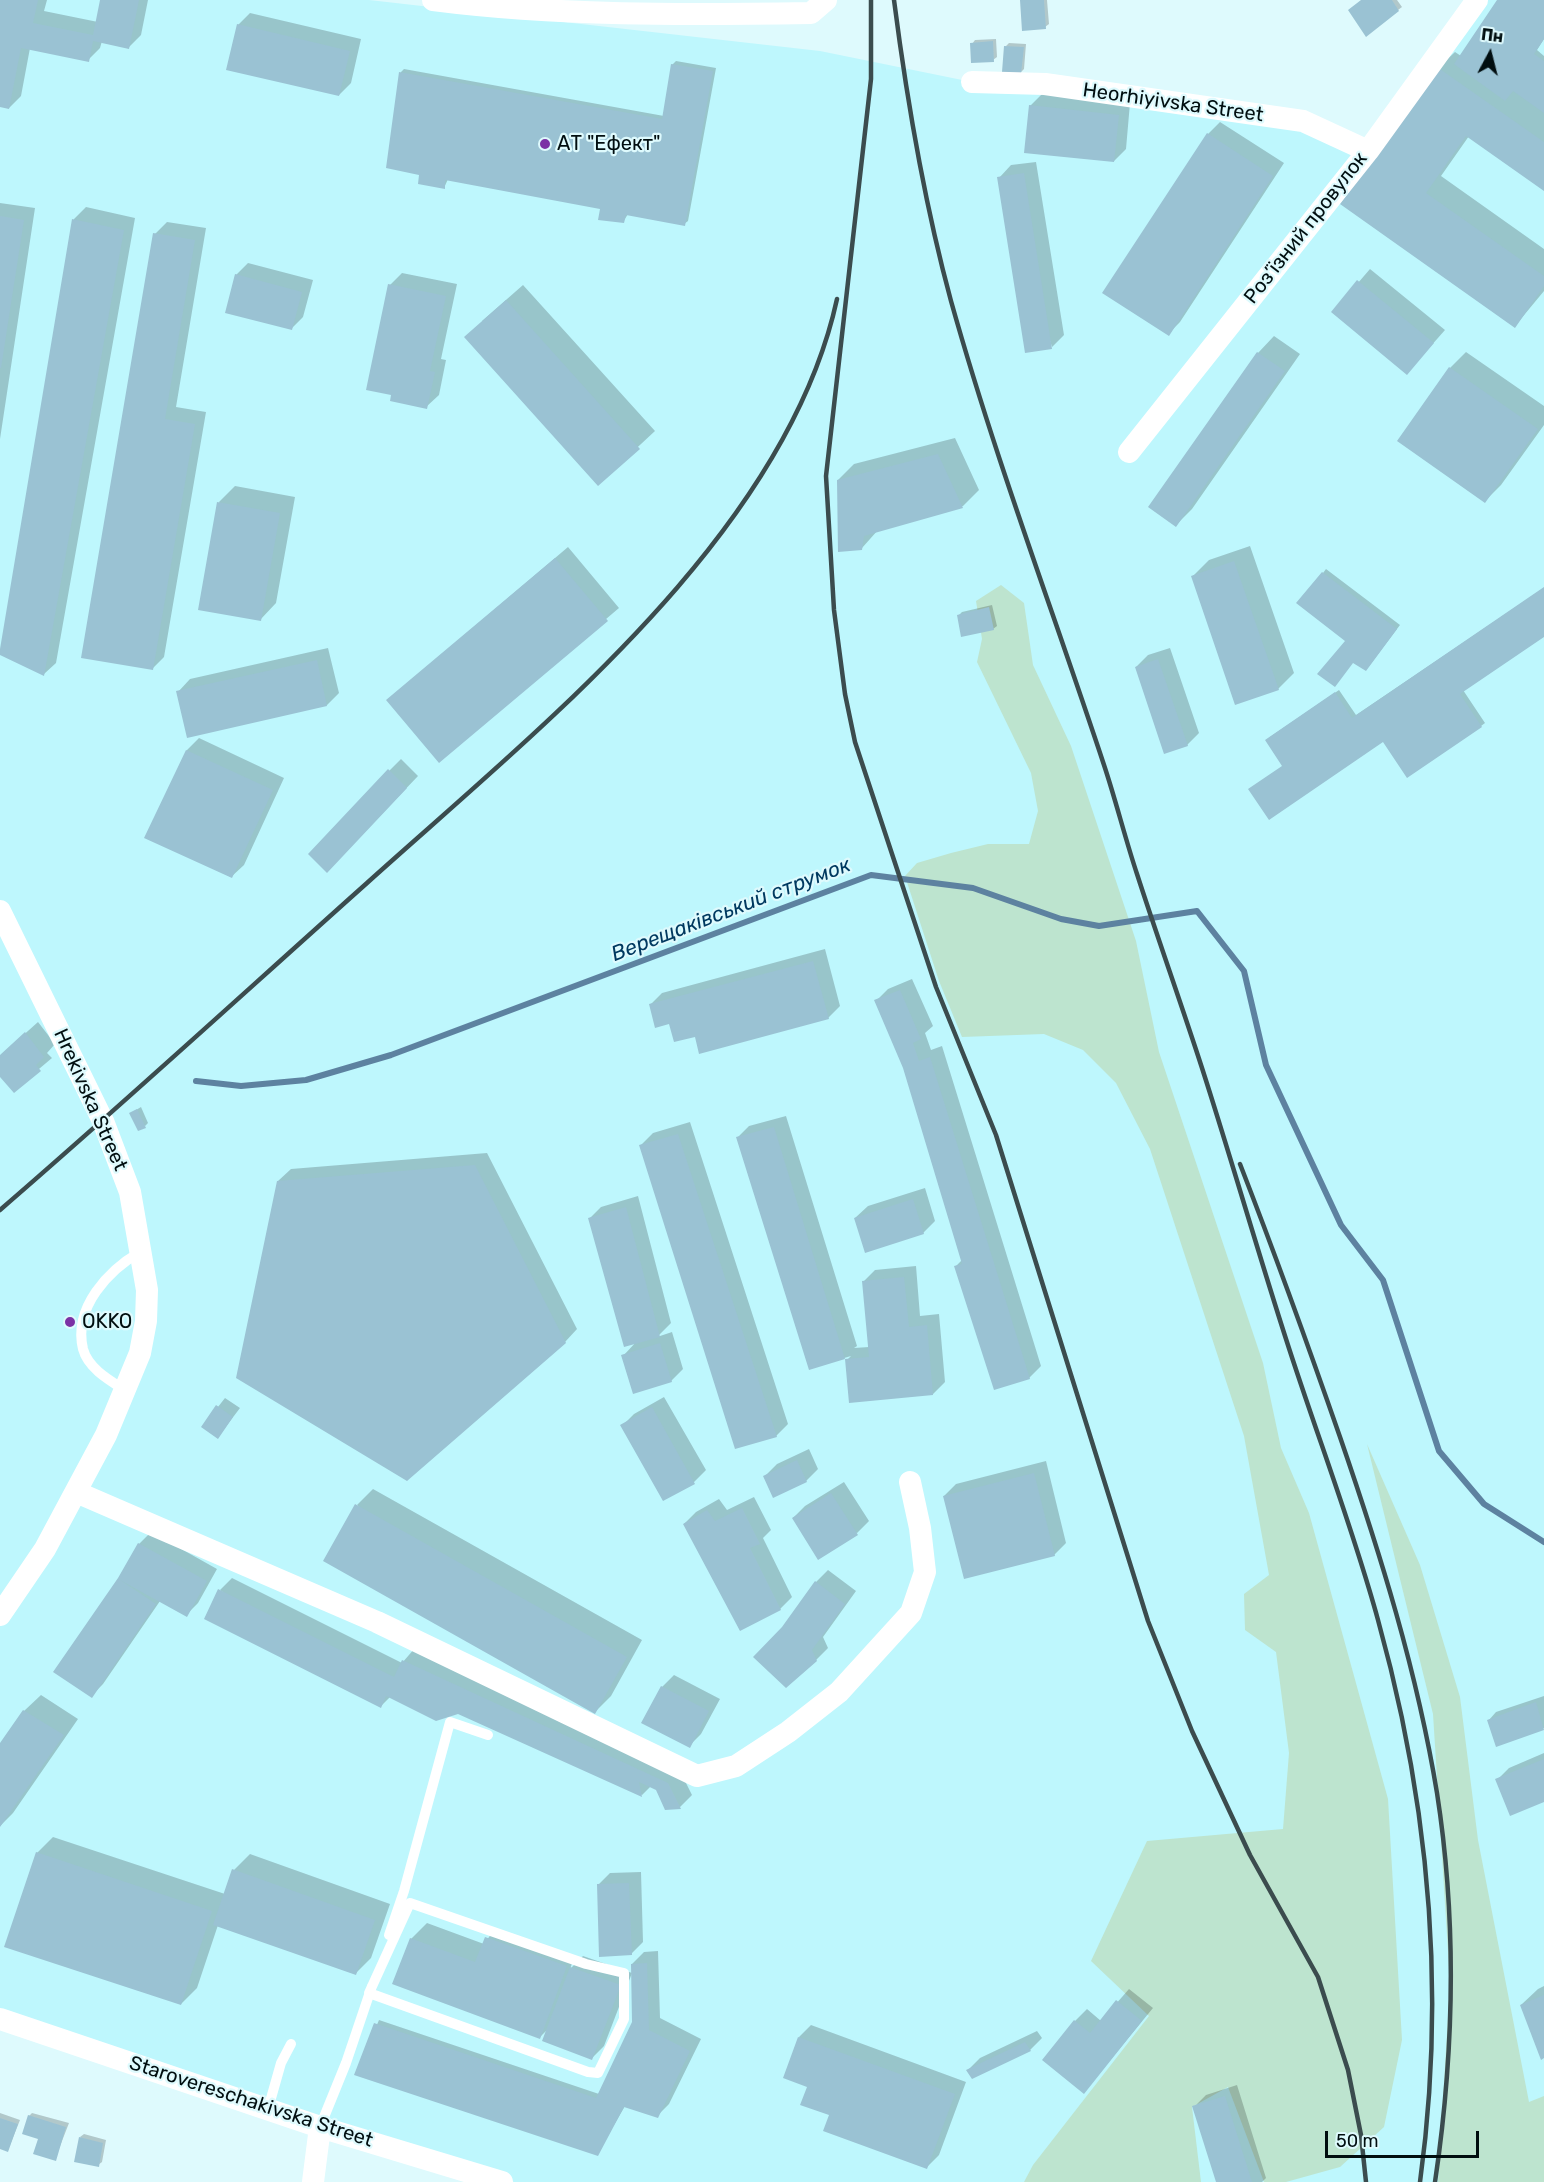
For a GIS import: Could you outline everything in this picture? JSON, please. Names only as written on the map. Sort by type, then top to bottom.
[{"type":"street","points":[[433,0],[480,6],[668,8],[819,6]]},
{"type":"street","name":"Роз’їзний провулок","points":[[1129,452],[1368,151],[1477,0]]},
{"type":"street","name":"Heorhiyivska Street","points":[[972,82],[1045,84],[1303,121],[1368,151]]},
{"type":"street","name":"Hrekivska Street","points":[[0,911],[103,1121],[130,1192],[147,1290],[146,1322],[140,1353],[106,1435],[45,1549],[0,1616]]},
{"type":"street","points":[[76,1492],[377,1622],[697,1776],[736,1766],[788,1732],[839,1692],[911,1613],[924,1572],[920,1528],[910,1482]]},
{"type":"street","name":"Starovereschakivska Street","points":[[0,2019],[320,2127],[502,2182]]},
{"type":"street","points":[[314,2182],[320,2127]]},
{"type":"lane","points":[[125,1390],[98,1372],[89,1360],[83,1349],[83,1331],[91,1300],[101,1283],[118,1264],[141,1252]]},
{"type":"lane","points":[[320,2127],[346,2063],[404,1891],[450,1722],[488,1735]]},
{"type":"lane","points":[[410,1903],[586,1964],[624,1973],[624,2019],[598,2073],[588,2072],[369,1993],[410,1903]]},
{"type":"lane","points":[[268,2109],[281,2063],[291,2044]]},
{"type":"shaded area","points":[[0,0],[369,0],[820,51],[972,82],[1265,116],[1368,151],[1473,0],[1544,0],[1544,2182],[514,2182],[0,2019]]},
{"type":"green space","points":[[1001,585],[1024,603],[1033,665],[1071,746],[1136,941],[1159,1052],[1263,1363],[1281,1448],[1309,1513],[1388,1799],[1402,2040],[1384,2127],[1340,2167],[1286,2182],[1264,2182],[1228,2087],[1192,2107],[1201,2182],[1024,2182],[1033,2165],[1149,2016],[1091,1961],[1147,1841],[1283,1829],[1289,1753],[1276,1652],[1245,1630],[1244,1594],[1269,1575],[1244,1436],[1150,1149],[1116,1083],[1083,1050],[1044,1034],[962,1037],[939,981],[905,876],[917,863],[951,853],[988,844],[1029,844],[1038,811],[1031,773],[977,662],[982,639],[976,601]]},
{"type":"green space","points":[[1367,1444],[1420,1565],[1460,1697],[1478,1840],[1529,2102],[1544,2096],[1544,2182],[1438,2182],[1450,1983],[1433,1714]]},
{"type":"building","points":[[0,0],[38,0],[33,23],[93,35],[100,0],[139,0],[129,49],[93,41],[89,62],[21,48],[9,109],[0,107]]},
{"type":"building","points":[[1020,0],[1044,0],[1046,29],[1022,31]]},
{"type":"building","points":[[1361,0],[1392,0],[1399,11],[1366,37],[1348,10]]},
{"type":"building","points":[[1497,0],[1544,0],[1544,39],[1534,54],[1544,61],[1544,113],[1513,91],[1505,101],[1454,64]]},
{"type":"building","points":[[237,24],[350,51],[339,96],[226,70]]},
{"type":"building","points":[[993,41],[994,62],[971,63],[970,43]]},
{"type":"building","points":[[1004,46],[1024,47],[1021,74],[1002,72]]},
{"type":"building","name":"АТ \"Ефект\"","points":[[671,64],[713,71],[685,226],[626,215],[624,223],[598,220],[600,209],[445,180],[445,189],[418,184],[419,175],[386,168],[399,72],[662,119]]},
{"type":"building","points":[[1437,67],[1544,142],[1544,191],[1466,136],[1426,193],[1544,276],[1544,286],[1515,328],[1340,204]]},
{"type":"building","points":[[1029,105],[1119,115],[1114,162],[1024,153]]},
{"type":"building","points":[[1207,133],[1273,176],[1169,336],[1102,293]]},
{"type":"building","points":[[1024,173],[1052,349],[1025,353],[997,177]]},
{"type":"building","points":[[0,216],[24,220],[1,368],[0,368]]},
{"type":"building","points":[[72,219],[124,230],[44,676],[0,655],[0,649]]},
{"type":"building","points":[[153,233],[195,240],[165,419],[195,424],[153,670],[81,658]]},
{"type":"building","points":[[235,274],[302,292],[292,330],[225,313]]},
{"type":"building","points":[[1357,280],[1434,343],[1407,375],[1331,312]]},
{"type":"building","points":[[388,284],[446,296],[430,371],[435,372],[427,409],[390,401],[391,395],[366,390]]},
{"type":"building","points":[[506,300],[640,449],[598,486],[464,337]]},
{"type":"building","points":[[1257,352],[1285,371],[1176,527],[1148,507]]},
{"type":"building","points":[[1449,367],[1538,429],[1485,503],[1397,441]]},
{"type":"building","points":[[938,454],[963,508],[864,536],[862,550],[838,552],[837,480]]},
{"type":"building","points":[[217,502],[280,513],[261,621],[198,610]]},
{"type":"building","points":[[555,558],[608,621],[439,763],[386,700]]},
{"type":"building","points":[[1234,561],[1279,690],[1235,705],[1191,576]]},
{"type":"building","points":[[1322,572],[1397,629],[1366,671],[1353,663],[1335,687],[1317,674],[1345,641],[1296,603]]},
{"type":"building","points":[[1544,587],[1544,637],[1460,694],[1482,727],[1407,778],[1383,742],[1269,820],[1248,789],[1282,766],[1265,740],[1335,692],[1352,718]]},
{"type":"building","points":[[989,607],[994,630],[961,637],[957,615]]},
{"type":"building","points":[[1158,659],[1188,746],[1164,754],[1135,667]]},
{"type":"building","points":[[317,660],[327,706],[187,738],[176,691]]},
{"type":"building","points":[[186,750],[273,790],[232,878],[144,838]]},
{"type":"building","points":[[388,769],[407,788],[327,873],[308,854]]},
{"type":"building","points":[[813,961],[829,1019],[699,1054],[695,1037],[674,1042],[669,1024],[655,1028],[649,1004]]},
{"type":"building","points":[[900,990],[921,1039],[913,1043],[919,1061],[930,1057],[1030,1379],[994,1390],[954,1266],[962,1264],[903,1068],[874,1000]]},
{"type":"building","points":[[25,1032],[44,1057],[36,1065],[41,1071],[14,1093],[0,1077],[0,1055]]},
{"type":"building","points":[[137,1109],[146,1128],[138,1131],[129,1113]]},
{"type":"building","points":[[774,1127],[845,1359],[809,1370],[736,1137]]},
{"type":"building","points":[[678,1134],[777,1437],[735,1449],[639,1145]]},
{"type":"building","points":[[475,1165],[566,1343],[407,1481],[236,1378],[277,1181]]},
{"type":"building","points":[[913,1199],[924,1234],[865,1253],[854,1218]]},
{"type":"building","points":[[626,1207],[660,1337],[624,1347],[588,1218]]},
{"type":"building","points":[[904,1277],[909,1327],[927,1325],[933,1395],[849,1403],[845,1359],[869,1357],[862,1281]]},
{"type":"building","points":[[660,1343],[672,1382],[633,1394],[621,1355]]},
{"type":"building","points":[[216,1405],[233,1417],[218,1439],[201,1427]]},
{"type":"building","points":[[652,1407],[695,1484],[663,1501],[620,1425]]},
{"type":"building","points":[[797,1460],[807,1482],[773,1498],[763,1476]]},
{"type":"building","points":[[1034,1473],[1055,1556],[964,1579],[943,1496]]},
{"type":"building","points":[[831,1493],[858,1535],[818,1560],[792,1518]]},
{"type":"building","points":[[355,1504],[627,1657],[595,1714],[323,1561]]},
{"type":"building","points":[[742,1508],[760,1544],[750,1548],[781,1610],[740,1631],[683,1524],[707,1510],[715,1521]]},
{"type":"building","points":[[138,1543],[207,1581],[187,1617],[120,1580],[156,1604],[92,1698],[53,1672],[118,1578]]},
{"type":"building","points":[[815,1581],[845,1604],[812,1650],[817,1661],[786,1688],[753,1657],[782,1627]]},
{"type":"building","points":[[218,1589],[394,1677],[402,1660],[668,1783],[681,1809],[665,1810],[656,1790],[639,1782],[642,1797],[458,1714],[436,1721],[386,1696],[381,1708],[204,1619]]},
{"type":"building","points":[[661,1686],[709,1711],[690,1748],[641,1723]]},
{"type":"building","points":[[1536,1702],[1544,1730],[1496,1747],[1487,1720]]},
{"type":"building","points":[[23,1710],[64,1735],[0,1827],[0,1743]]},
{"type":"building","points":[[1544,1759],[1544,1802],[1510,1816],[1495,1779]]},
{"type":"building","points":[[36,1852],[212,1911],[181,2005],[4,1947]]},
{"type":"building","points":[[232,1869],[375,1920],[356,1975],[213,1925]]},
{"type":"building","points":[[629,1883],[632,1955],[599,1957],[597,1884]]},
{"type":"building","points":[[485,1937],[567,1966],[540,2039],[392,1984],[410,1938],[475,1962]]},
{"type":"building","points":[[647,1963],[649,2030],[690,2051],[658,2118],[624,2107],[598,2156],[354,2075],[374,2023],[596,2098],[632,2022],[631,1964]]},
{"type":"building","points":[[570,1967],[621,1985],[592,2060],[542,2041]]},
{"type":"building","points":[[1544,1995],[1544,2058],[1541,2060],[1520,2005]]},
{"type":"building","points":[[1116,2000],[1142,2021],[1084,2094],[1042,2060],[1074,2020],[1090,2033]]},
{"type":"building","points":[[798,2037],[955,2094],[927,2169],[823,2131],[829,2115],[800,2105],[807,2087],[783,2078]]},
{"type":"building","points":[[1025,2042],[1031,2051],[972,2079],[966,2070]]},
{"type":"building","points":[[1225,2096],[1252,2182],[1216,2182],[1192,2106]]},
{"type":"building","points":[[28,2115],[66,2127],[56,2161],[33,2154],[38,2139],[22,2134]]},
{"type":"building","points":[[0,2118],[18,2124],[8,2152],[0,2149]]},
{"type":"building","points":[[79,2137],[103,2143],[99,2167],[74,2162]]},
{"type":"waterway","name":"Верещаківський струмок","points":[[196,1081],[241,1086],[306,1080],[391,1055],[871,875],[973,888],[1061,919],[1099,926],[1197,911],[1244,971],[1266,1065],[1341,1225],[1383,1280],[1439,1451],[1484,1504],[1544,1542]]},
{"type":"railway","points":[[871,0],[871,79],[826,476],[834,610],[845,694],[855,742],[936,987],[996,1135],[1148,1621],[1192,1731],[1250,1855],[1318,1977],[1348,2070],[1361,2135],[1366,2182]]},
{"type":"railway","points":[[894,0],[925,189],[941,264],[968,360],[1005,476],[1104,765],[1137,874],[1213,1102],[1286,1339],[1357,1549],[1396,1689],[1421,1828],[1432,1969],[1432,2040],[1428,2111],[1420,2182]]},
{"type":"railway","points":[[0,1210],[506,759],[578,692],[647,621],[711,546],[766,468],[809,385],[837,299]]},
{"type":"railway","points":[[1240,1164],[1304,1334],[1369,1524],[1408,1657],[1429,1747],[1437,1793],[1448,1890],[1451,1987],[1446,2085],[1435,2182]]},
{"type":"place","name":"АТ \"Ефект\"","points":[[545,144]]},
{"type":"place","name":"OKKO","points":[[70,1322]]}]
